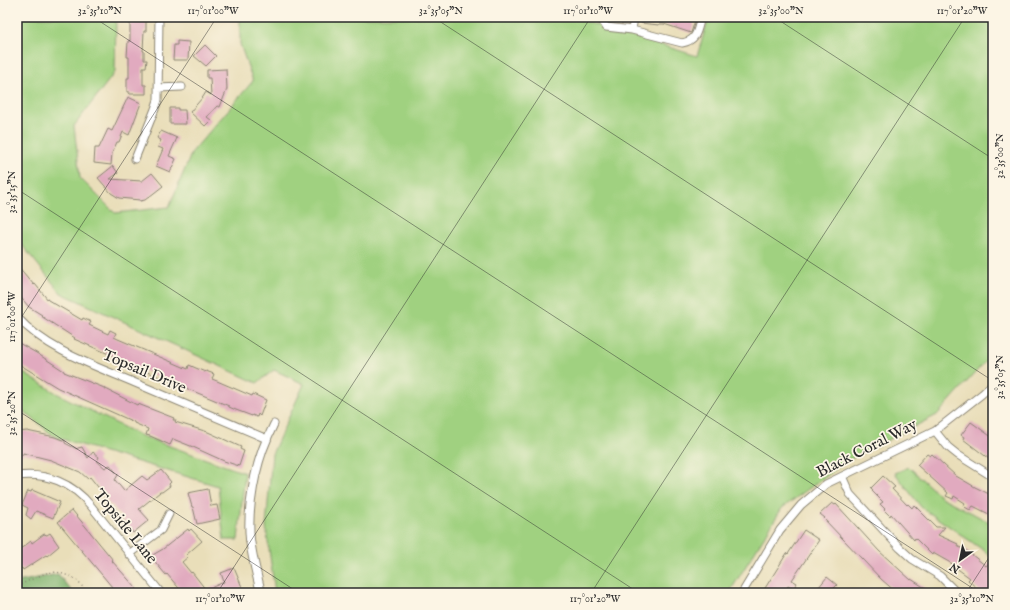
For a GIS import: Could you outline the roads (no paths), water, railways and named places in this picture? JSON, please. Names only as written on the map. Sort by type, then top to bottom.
[{"type":"street","points":[[135,159],[158,100],[159,17]]},
{"type":"street","points":[[600,17],[606,27],[632,30],[682,43],[690,42],[696,36],[702,17]]},
{"type":"street","points":[[632,30],[634,17]]},
{"type":"street","points":[[158,88],[182,87]]},
{"type":"street","name":"Topsail Drive","points":[[17,317],[27,328],[87,363],[267,439]]},
{"type":"street","name":"Black Coral Way","points":[[742,593],[780,530],[801,505],[826,484],[935,431],[993,384]]},
{"type":"street","points":[[262,593],[250,538],[251,508],[255,476],[261,452],[274,424]]},
{"type":"street","points":[[935,431],[948,447],[993,478]]},
{"type":"street","name":"Topside Lane","points":[[17,476],[28,475],[47,477],[58,480],[74,489],[89,503],[161,593]]},
{"type":"street","points":[[842,476],[850,494],[900,548],[912,559],[940,576],[957,593]]},
{"type":"street","points":[[129,554],[161,530],[169,514]]}]
